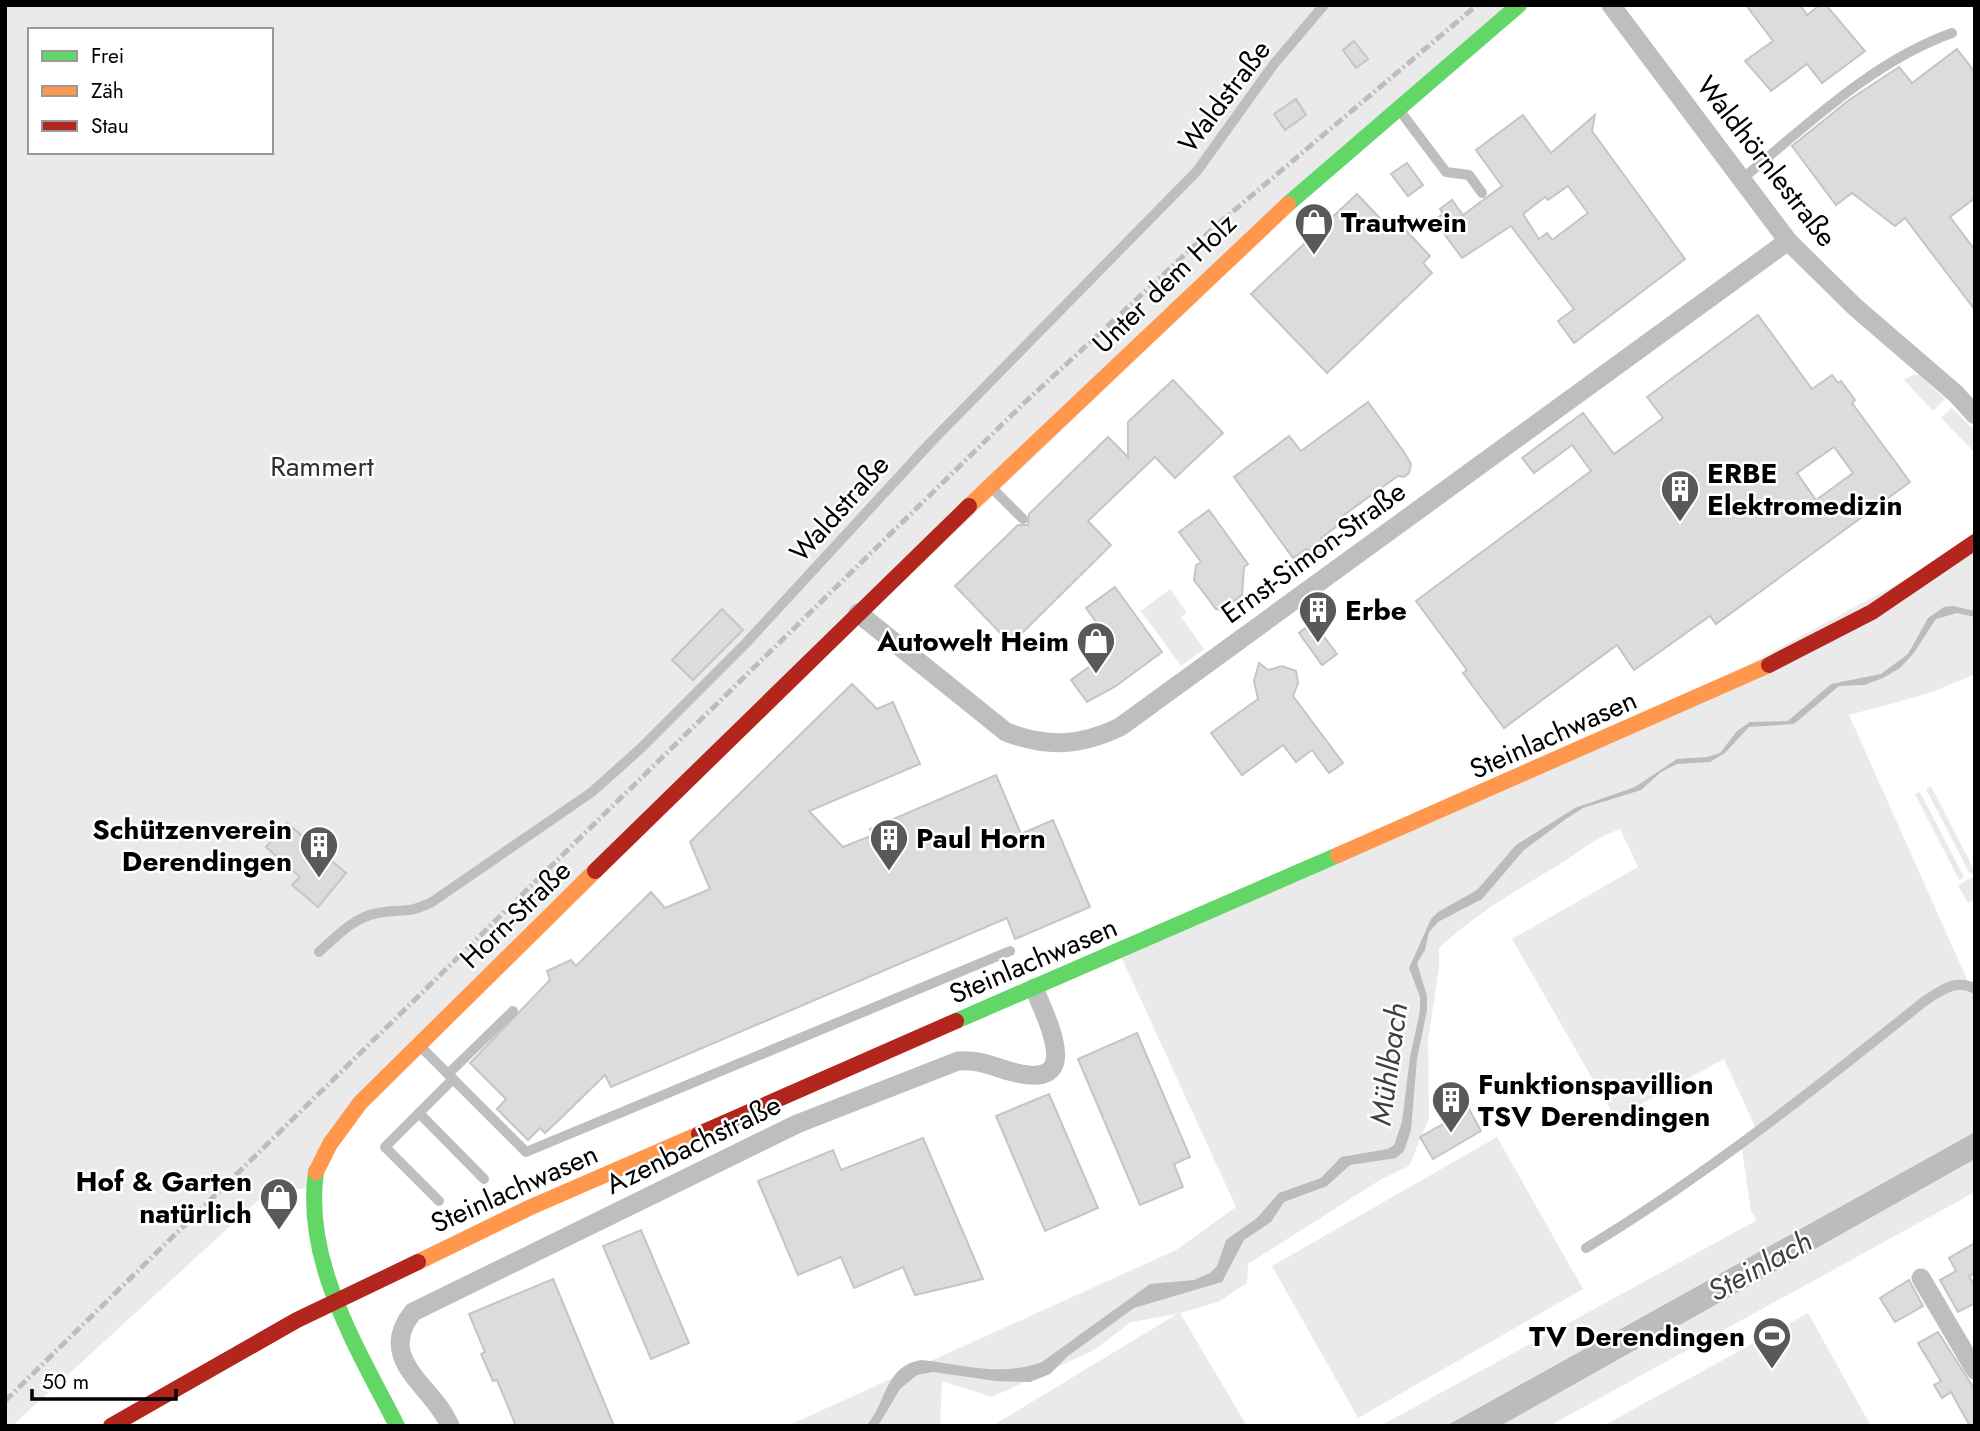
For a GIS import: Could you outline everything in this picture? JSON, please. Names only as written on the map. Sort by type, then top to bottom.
[{"type":"street","name":"Unter dem Holz","points":[[859,613],[1254,233],[1519,5]]},
{"type":"street","name":"Waldhörnlestraße","points":[[1612,5],[1788,241],[1855,307],[1956,394],[1975,415]]},
{"type":"street","name":"Ernst-Simon-Straße","points":[[859,613],[1006,732],[1031,742],[1063,745],[1093,739],[1120,727],[1788,241]]},
{"type":"street","name":"Waldhörnlestraße","points":[[1956,394],[1975,403]]},
{"type":"street","name":"Steinlachwasen","points":[[111,1426],[209,1368],[337,1299],[551,1198],[1748,676],[1872,612],[1975,542]]},
{"type":"street","name":"Horn-Straße","points":[[397,1426],[337,1299],[317,1241],[312,1213],[316,1173],[359,1103],[859,613]]},
{"type":"street","name":"Azenbachstraße","points":[[450,1426],[405,1362],[400,1341],[403,1325],[413,1312],[797,1124],[958,1061],[978,1059],[1019,1074],[1035,1075],[1054,1067],[1058,1057],[1056,1045],[1034,988]]},
{"type":"street","points":[[1921,1278],[1975,1370]]},
{"type":"lane","name":"Waldstraße","points":[[319,952],[362,918],[379,913],[412,912],[432,902],[592,792],[640,749],[756,632],[932,441],[1197,171],[1274,64],[1324,5]]},
{"type":"lane","points":[[1742,179],[1827,108],[1921,43],[1952,33]]},
{"type":"lane","points":[[1398,107],[1447,172],[1469,175],[1482,193]]},
{"type":"lane","points":[[990,486],[1023,519]]},
{"type":"lane","points":[[419,1045],[526,1152],[1010,951]]},
{"type":"lane","points":[[1586,1248],[1664,1199],[1732,1150],[1927,999],[1949,986],[1961,984],[1975,989]]},
{"type":"lane","points":[[439,1201],[384,1147],[513,1011]]},
{"type":"lane","points":[[419,1113],[484,1179]]},
{"type":"green space","name":"Rammert","points":[[5,5],[1519,5],[1409,97],[360,1103],[313,1186],[262,1197],[12,1426],[5,1426]]},
{"type":"green space","points":[[1919,375],[1945,399],[1933,411],[1904,380]]},
{"type":"green space","points":[[1952,408],[1975,431],[1975,453],[1941,418]]},
{"type":"green space","points":[[1975,542],[1975,674],[1930,693],[1849,715],[1970,986],[1975,989],[1975,1192],[1549,1426],[1380,1426],[1757,1220],[1751,1211],[1741,1143],[1757,1131],[1724,1059],[1615,1118],[1512,939],[1638,867],[1620,829],[1595,841],[1497,903],[1439,948],[1439,967],[1428,1040],[1429,1118],[1409,1166],[1380,1180],[1248,1264],[1247,1283],[1218,1302],[1180,1313],[1247,1426],[992,1426],[1177,1314],[1131,1322],[1094,1350],[992,1397],[942,1381],[940,1426],[787,1426],[1176,1250],[1236,1207],[1119,952],[1628,730]]},
{"type":"green space","points":[[1170,589],[1187,613],[1181,617],[1204,649],[1181,666],[1141,611]]},
{"type":"green space","points":[[1931,786],[1975,872],[1970,874],[1926,789]]},
{"type":"green space","points":[[1920,792],[1964,877],[1959,880],[1915,794]]},
{"type":"green space","points":[[1975,876],[1975,899],[1968,903],[1958,885]]},
{"type":"green space","points":[[1497,1137],[1583,1289],[1358,1418],[1272,1266]]},
{"type":"green space","name":"TV Derendingen","points":[[1808,1313],[1871,1426],[1603,1426]]},
{"type":"water","points":[[1953,606],[1975,611],[1975,617],[1957,613],[1936,619],[1913,654],[1900,668],[1864,685],[1839,686],[1794,724],[1749,727],[1725,753],[1710,762],[1677,764],[1661,772],[1641,790],[1583,808],[1524,850],[1482,899],[1438,922],[1429,932],[1425,950],[1417,963],[1427,996],[1427,1010],[1417,1059],[1411,1130],[1404,1151],[1396,1158],[1350,1165],[1327,1186],[1284,1202],[1271,1222],[1244,1240],[1222,1282],[1134,1308],[1068,1356],[1050,1374],[1030,1382],[996,1381],[933,1372],[917,1375],[900,1389],[878,1426],[866,1426],[893,1377],[910,1363],[922,1360],[968,1367],[1012,1369],[1042,1362],[1150,1284],[1194,1280],[1210,1273],[1217,1266],[1226,1240],[1257,1218],[1279,1193],[1321,1178],[1341,1157],[1388,1149],[1394,1145],[1402,1122],[1410,1057],[1420,1011],[1420,997],[1409,968],[1431,919],[1438,912],[1477,890],[1516,845],[1575,808],[1635,787],[1677,759],[1707,757],[1720,753],[1737,731],[1750,722],[1788,721],[1831,684],[1881,674],[1908,654],[1928,618],[1944,607]]},
{"type":"water","name":"Steinlach","points":[[1975,1132],[1975,1159],[1500,1426],[1446,1426]]},
{"type":"building","points":[[1746,5],[1800,5],[1807,15],[1820,5],[1826,5],[1865,51],[1822,83],[1807,64],[1771,91],[1745,61],[1773,41]]},
{"type":"building","points":[[1354,41],[1368,59],[1356,68],[1343,50]]},
{"type":"building","points":[[1957,49],[1975,72],[1975,198],[1950,217],[1975,250],[1975,310],[1905,218],[1895,226],[1852,193],[1836,205],[1792,146],[1849,100],[1899,67],[1912,83]]},
{"type":"building","points":[[1296,99],[1306,115],[1285,130],[1274,114]]},
{"type":"building","points":[[1523,115],[1551,153],[1595,115],[1592,131],[1685,259],[1574,343],[1558,321],[1574,309],[1511,226],[1462,258],[1434,220],[1443,214],[1440,209],[1452,200],[1463,215],[1502,186],[1476,150]],"holes":[[[1568,186],[1588,213],[1552,240],[1547,233],[1539,239],[1523,214],[1545,197],[1548,200]]]},
{"type":"building","points":[[1407,163],[1423,185],[1408,196],[1391,174]]},
{"type":"building","points":[[1357,194],[1391,230],[1399,223],[1430,256],[1423,263],[1432,273],[1327,373],[1251,294]]},
{"type":"building","name":"ERBE Elektromedizin","points":[[1758,315],[1812,389],[1832,375],[1838,383],[1841,381],[1855,400],[1852,403],[1910,482],[1716,624],[1710,616],[1634,670],[1617,645],[1504,728],[1463,673],[1467,670],[1416,601],[1591,471],[1572,445],[1534,473],[1522,458],[1583,413],[1614,454],[1663,418],[1647,397]],"holes":[[[1834,447],[1853,473],[1816,500],[1797,473]]]},
{"type":"building","points":[[1173,380],[1223,433],[1175,478],[1155,457],[1088,521],[1111,545],[1011,644],[955,586],[1018,525],[1028,525],[1029,514],[1108,437],[1128,457],[1128,422]]},
{"type":"building","points":[[1368,402],[1411,464],[1409,473],[1404,477],[1398,476],[1337,520],[1340,524],[1321,538],[1332,546],[1317,555],[1306,549],[1293,558],[1234,477],[1289,436],[1301,451]]},
{"type":"building","points":[[1209,510],[1248,564],[1244,567],[1242,595],[1222,610],[1216,609],[1194,580],[1196,565],[1201,562],[1179,532]]},
{"type":"building","points":[[1115,587],[1162,652],[1116,686],[1087,702],[1071,680],[1115,648],[1086,608]]},
{"type":"building","points":[[722,609],[743,630],[693,680],[672,660]]},
{"type":"building","name":"Erbe","points":[[1313,622],[1337,654],[1322,665],[1299,633]]},
{"type":"building","points":[[1259,663],[1268,670],[1282,666],[1296,671],[1298,683],[1293,696],[1343,763],[1329,773],[1312,750],[1296,762],[1283,745],[1242,775],[1211,733],[1258,699],[1254,681]]},
{"type":"building","name":"Paul Horn","points":[[852,684],[877,709],[893,702],[920,764],[809,811],[843,847],[873,835],[870,829],[996,775],[1021,834],[1053,820],[1090,907],[1015,939],[1007,918],[611,1087],[605,1075],[545,1133],[540,1128],[528,1140],[497,1109],[506,1099],[470,1063],[550,980],[547,971],[571,960],[576,966],[651,892],[665,908],[710,889],[690,842]]},
{"type":"building","points":[[287,823],[346,873],[318,907],[292,885],[300,877],[266,847]]},
{"type":"building","points":[[1137,1033],[1190,1157],[1174,1164],[1183,1187],[1140,1205],[1078,1059]]},
{"type":"building","points":[[1049,1094],[1098,1208],[1045,1231],[996,1116]]},
{"type":"building","name":"Funktionspavillion TSV Derendingen","points":[[1469,1109],[1481,1131],[1433,1159],[1420,1137]]},
{"type":"building","points":[[923,1138],[983,1279],[915,1295],[903,1267],[854,1288],[841,1257],[798,1275],[758,1181],[833,1150],[841,1170]]},
{"type":"building","points":[[641,1230],[689,1343],[651,1359],[603,1246]]},
{"type":"building","points":[[1975,1243],[1975,1273],[1969,1276],[1975,1287],[1975,1303],[1958,1312],[1940,1280],[1956,1271],[1949,1258]]},
{"type":"building","points":[[553,1279],[614,1426],[516,1426],[497,1380],[493,1381],[481,1354],[485,1352],[469,1314]]},
{"type":"building","points":[[1909,1280],[1923,1306],[1895,1322],[1880,1298]]},
{"type":"building","points":[[1938,1332],[1975,1390],[1975,1426],[1970,1426],[1951,1392],[1942,1398],[1934,1385],[1941,1381],[1918,1343]]},
{"type":"railway","points":[[5,1401],[1022,405],[1218,224],[1477,5]]},
{"type":"traffic: fast","points":[[1288,204],[1519,5]]},
{"type":"traffic: fast","points":[[956,1021],[1338,855]]},
{"type":"traffic: fast","points":[[316,1172],[314,1206],[326,1272],[351,1336],[397,1426]]},
{"type":"traffic: slow","points":[[969,506],[1288,204]]},
{"type":"traffic: slow","points":[[1338,855],[1769,665]]},
{"type":"traffic: slow","points":[[316,1172],[330,1144],[360,1103],[595,871]]},
{"type":"traffic: slow","points":[[418,1262],[531,1207],[699,1134]]},
{"type":"traffic: jam","points":[[595,871],[969,506]]},
{"type":"traffic: jam","points":[[1769,665],[1872,612],[1975,542]]},
{"type":"traffic: jam","points":[[699,1134],[956,1021]]},
{"type":"traffic: jam","points":[[111,1426],[297,1320],[418,1262]]},
{"type":"place","name":"Trautwein","points":[[1314,256]]},
{"type":"place","name":"ERBE Elektromedizin","points":[[1680,523]]},
{"type":"place","name":"Erbe","points":[[1318,644]]},
{"type":"place","name":"Autowelt Heim","points":[[1096,675]]},
{"type":"place","name":"Paul Horn","points":[[889,872]]},
{"type":"place","name":"Schützenverein Derendingen","points":[[319,879]]},
{"type":"place","name":"Funktionspavillion TSV Derendingen","points":[[1451,1134]]},
{"type":"place","name":"Hof & Garten natürlich","points":[[279,1231]]},
{"type":"place","name":"TV Derendingen","points":[[1772,1370]]},
{"type":"water label","name":"Mühlbach","points":[[1389,1064]]}]
